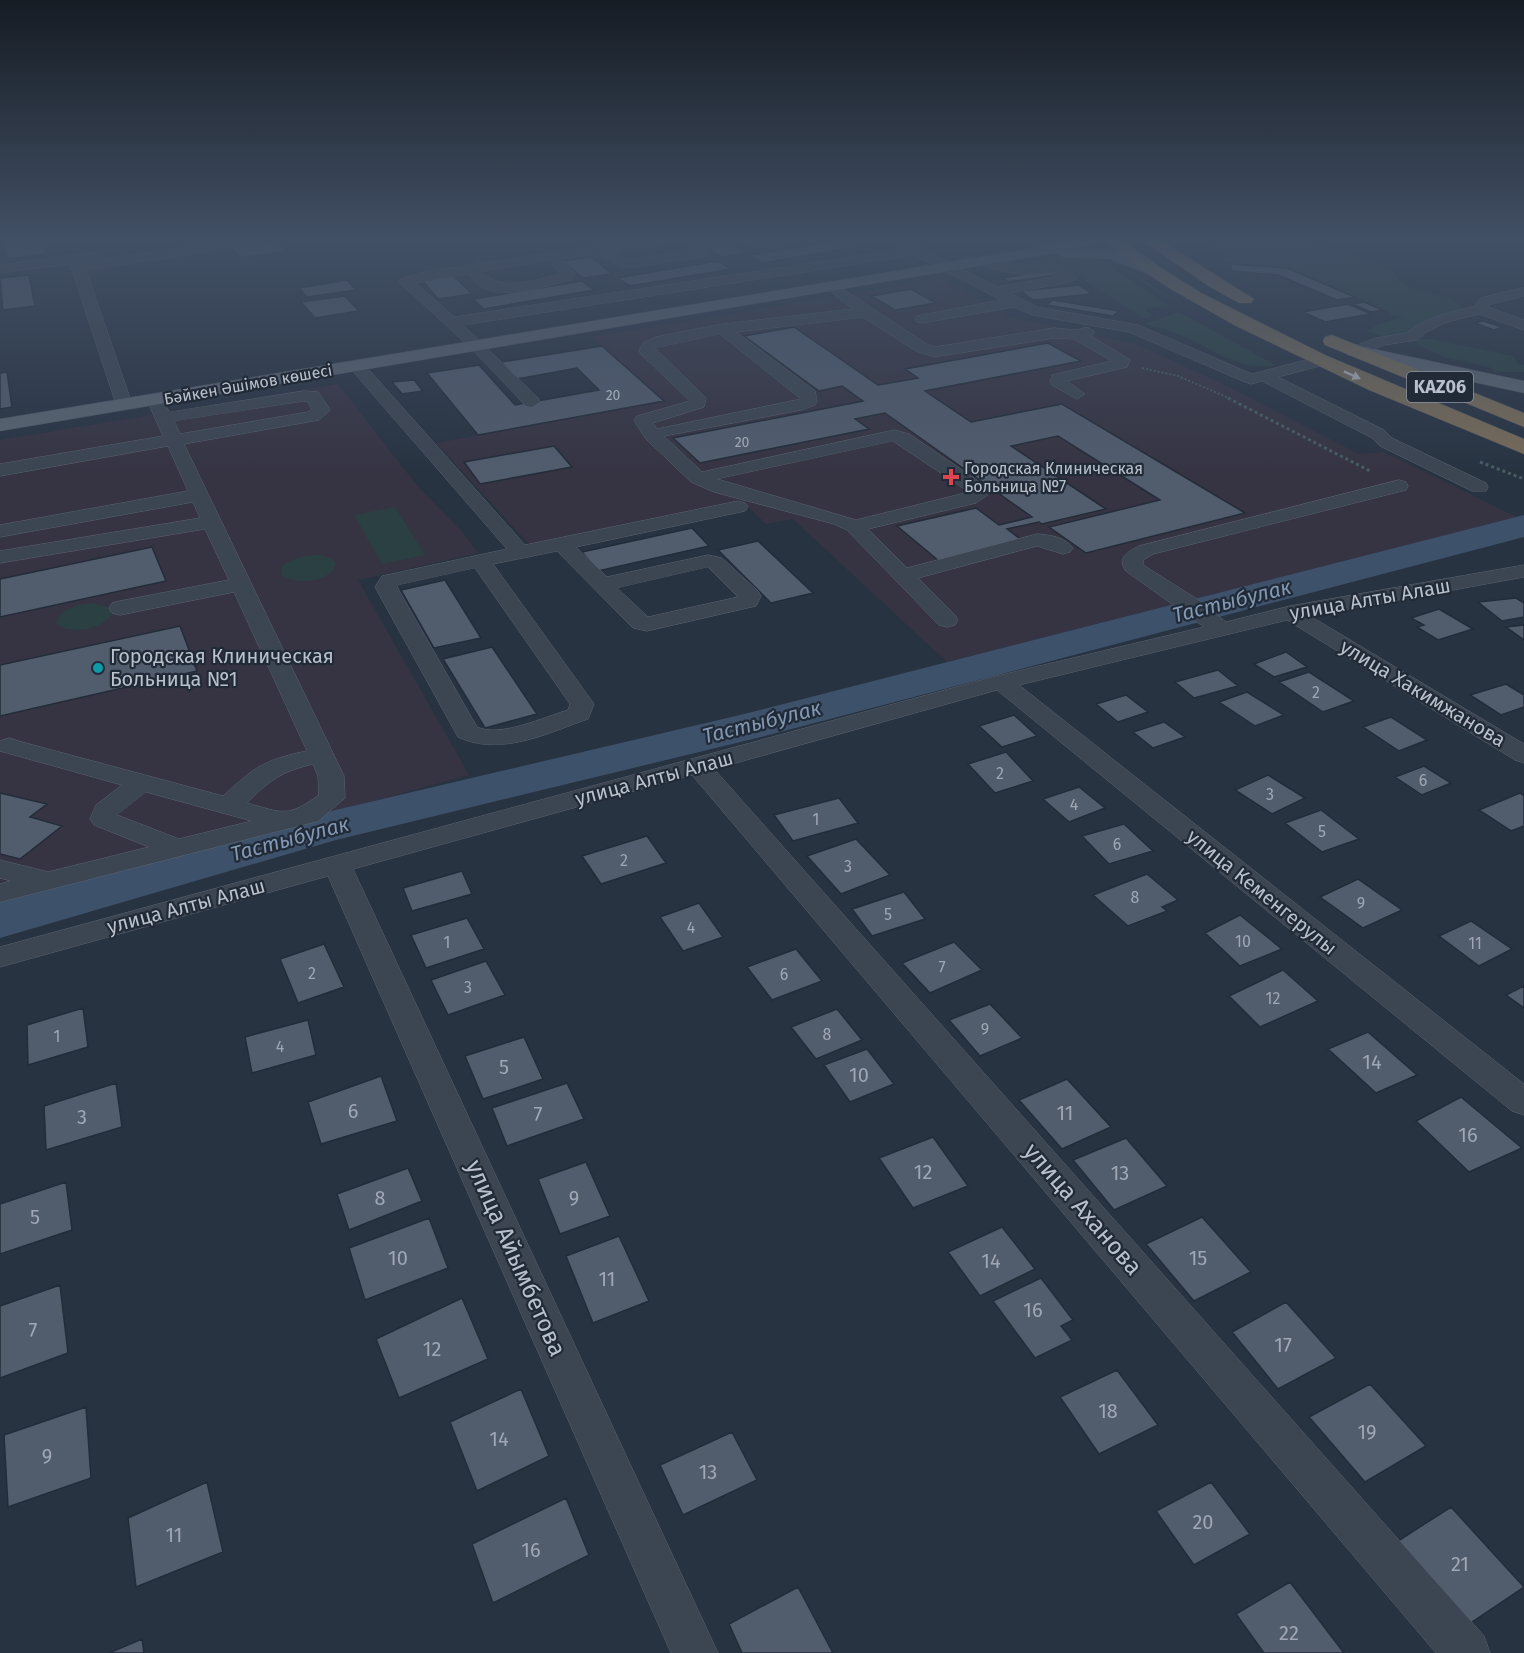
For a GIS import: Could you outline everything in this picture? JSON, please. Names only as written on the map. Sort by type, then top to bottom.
[{"type":"highway","name":"KАZ06","points":[[1231,317],[1321,361],[1524,447]]},
{"type":"highway","name":"KАZ06","points":[[1313,332],[1519,420]]},
{"type":"main road","name":"Бәйкен Әшімов көшесі","points":[[0,425],[124,404],[159,409],[356,365],[644,317]]},
{"type":"main road","points":[[1355,351],[1524,387]]},
{"type":"main road","points":[[1519,420],[1511,405],[1513,398],[1524,395]]},
{"type":"street","points":[[95,317],[124,404]]},
{"type":"street","points":[[446,317],[532,402]]},
{"type":"street","points":[[452,322],[483,317]]},
{"type":"street","points":[[823,317],[723,329],[656,342],[648,346],[647,351],[698,398],[698,403],[643,420],[651,434],[698,478],[721,488],[841,520],[854,526],[948,620]]},
{"type":"street","points":[[874,317],[922,348],[934,352],[1054,333],[1078,335],[1122,360],[1121,364],[1058,378],[1058,382],[1077,394]]},
{"type":"street","points":[[922,319],[932,317]]},
{"type":"street","points":[[963,324],[1000,317]]},
{"type":"street","points":[[1071,317],[1133,328],[1257,377],[1378,434],[1386,442],[1479,487]]},
{"type":"street","points":[[1355,351],[1381,341],[1412,337],[1421,329],[1446,317]]},
{"type":"street","points":[[1502,317],[1524,325]]},
{"type":"street","points":[[1078,335],[1107,323]]},
{"type":"street","points":[[651,434],[801,405],[809,401],[809,395],[723,329]]},
{"type":"street","points":[[1257,377],[1321,361]]},
{"type":"street","points":[[356,365],[522,554]]},
{"type":"street","points":[[0,470],[174,441],[313,416],[321,410],[312,396],[159,409],[174,441],[199,495],[321,755],[331,777],[332,798],[309,815],[0,893]]},
{"type":"street","points":[[698,478],[894,435],[903,438],[977,489],[979,494],[969,499],[854,526]]},
{"type":"street","points":[[1205,616],[1133,567],[1133,557],[1146,550],[1399,486]]},
{"type":"street","points":[[0,531],[199,495]]},
{"type":"street","points":[[481,562],[582,704],[579,714],[494,739],[474,738],[467,732],[386,587],[389,580],[738,507]]},
{"type":"street","points":[[0,557],[212,522]]},
{"type":"street","points":[[902,576],[1037,540],[1049,541],[1063,548]]},
{"type":"street","points":[[562,545],[601,585],[641,623],[647,624],[748,601],[750,596],[715,562],[708,561],[601,585]]},
{"type":"street","name":"улица Алты Алаш","points":[[0,957],[1001,682],[1205,616],[1290,613],[1524,571]]},
{"type":"street","points":[[120,609],[241,584]]},
{"type":"street","name":"улица Хакимжанова","points":[[1290,613],[1524,755]]},
{"type":"street","name":"улица Кеменгерулы","points":[[1001,682],[1524,1102]]},
{"type":"street","points":[[9,746],[284,822]]},
{"type":"street","points":[[228,807],[262,774],[285,763],[321,755]]},
{"type":"street","name":"улица Аханова","points":[[698,766],[1467,1653]]},
{"type":"street","points":[[141,783],[105,812],[103,819],[177,848]]},
{"type":"street","name":"улица Айымбетова","points":[[337,864],[695,1653]]},
{"type":"street","points":[[0,869],[48,881]]},
{"type":"path","points":[[1121,364],[1178,376],[1209,388],[1399,486]]},
{"type":"shaded area","name":"Городская Клиническая Больница №7","points":[[711,317],[1011,317],[1136,344],[1225,385],[1359,454],[1384,452],[1517,517],[947,662],[793,519],[766,524],[741,500],[530,545],[436,443],[664,401],[592,337]]},
{"type":"shaded area","points":[[338,384],[415,483],[465,535],[478,553],[358,580],[469,775],[0,903],[0,440]]},
{"type":"green space","points":[[1164,317],[1188,317],[1275,365],[1262,366],[1238,362],[1180,335],[1144,324]]},
{"type":"green space","points":[[1207,317],[1208,317],[1290,360]]},
{"type":"green space","points":[[1403,317],[1435,317],[1420,324],[1408,335],[1382,336],[1367,331]]},
{"type":"green space","points":[[1430,339],[1513,356],[1518,364],[1524,365],[1524,372],[1495,372],[1489,367],[1444,357],[1418,345],[1417,340]]},
{"type":"green space","points":[[395,507],[425,555],[382,564],[354,515]]},
{"type":"green space","points":[[321,555],[336,563],[327,575],[303,581],[287,578],[281,574],[282,566],[291,560]]},
{"type":"green space","points":[[92,603],[111,608],[111,616],[100,624],[86,629],[72,630],[59,626],[57,622],[59,617],[66,610]]},
{"type":"building","points":[[1314,317],[1353,317],[1325,322]]},
{"type":"building","points":[[1483,321],[1502,327],[1494,330],[1475,323]]},
{"type":"building","name":"Городская Клиническая Больница №7","points":[[794,327],[878,385],[918,378],[905,369],[1048,343],[1081,361],[925,391],[971,422],[1062,404],[1245,513],[1086,553],[1049,527],[1160,500],[1058,436],[1011,446],[1106,509],[1042,524],[1039,522],[1007,529],[1023,541],[939,561],[897,526],[976,508],[999,525],[1032,517],[885,413],[855,419],[869,429],[700,463],[673,438],[863,401],[842,386],[819,391],[744,336]]},
{"type":"building","points":[[602,346],[664,401],[478,435],[427,373],[479,365],[515,405],[599,390],[577,368],[517,379],[501,362]]},
{"type":"building","points":[[7,372],[12,407],[0,409],[0,373]]},
{"type":"building","points":[[414,380],[423,391],[402,394],[392,382]]},
{"type":"building","points":[[554,446],[572,467],[480,484],[464,462]]},
{"type":"building","points":[[692,528],[709,546],[598,571],[582,552]]},
{"type":"building","points":[[758,541],[813,593],[771,603],[718,550]]},
{"type":"building","name":"Городская Клиническая Больница №1","points":[[152,547],[166,581],[0,617],[0,579]]},
{"type":"building","points":[[445,580],[481,638],[434,648],[401,590]]},
{"type":"building","points":[[1516,598],[1524,603],[1524,617],[1502,621],[1478,602]]},
{"type":"building","points":[[1439,609],[1473,629],[1438,640],[1417,627],[1424,625],[1411,618]]},
{"type":"building","points":[[1524,625],[1524,640],[1506,627]]},
{"type":"building","name":"Городская Клиническая Больница №1","points":[[180,626],[197,671],[0,716],[0,665]]},
{"type":"building","points":[[492,647],[537,714],[485,728],[443,659]]},
{"type":"building","points":[[1286,652],[1307,667],[1274,677],[1254,664]]},
{"type":"building","points":[[1218,670],[1238,686],[1194,698],[1175,682]]},
{"type":"building","points":[[1309,672],[1354,701],[1323,712],[1279,682]]},
{"type":"building","points":[[1506,684],[1524,695],[1524,707],[1501,715],[1470,695]]},
{"type":"building","points":[[1247,692],[1284,715],[1255,726],[1219,702]]},
{"type":"building","points":[[1126,695],[1148,712],[1118,722],[1096,704]]},
{"type":"building","points":[[1014,715],[1037,736],[1002,747],[979,726]]},
{"type":"building","points":[[1391,717],[1427,740],[1399,751],[1363,727]]},
{"type":"building","points":[[1164,722],[1185,737],[1153,748],[1133,732]]},
{"type":"building","points":[[1006,752],[1033,781],[995,793],[968,764]]},
{"type":"building","points":[[1424,766],[1451,783],[1422,795],[1395,777]]},
{"type":"building","points":[[1268,775],[1305,798],[1272,814],[1235,790]]},
{"type":"building","points":[[1079,787],[1105,808],[1069,822],[1043,799]]},
{"type":"building","points":[[0,793],[47,804],[30,817],[62,826],[20,859],[0,854]]},
{"type":"building","points":[[1520,793],[1524,796],[1524,826],[1511,831],[1479,810]]},
{"type":"building","points":[[839,798],[858,823],[793,841],[774,815]]},
{"type":"building","points":[[1321,810],[1359,839],[1322,852],[1285,823]]},
{"type":"building","points":[[1124,824],[1153,851],[1109,864],[1082,836]]},
{"type":"building","points":[[647,836],[666,863],[601,884],[582,856]]},
{"type":"building","points":[[856,839],[890,875],[841,894],[807,856]]},
{"type":"building","points":[[462,871],[472,894],[412,911],[403,888]]},
{"type":"building","points":[[1147,874],[1178,900],[1162,907],[1167,911],[1128,926],[1093,895]]},
{"type":"building","points":[[1358,879],[1402,910],[1363,928],[1320,897]]},
{"type":"building","points":[[904,892],[925,919],[872,936],[852,909]]},
{"type":"building","points":[[699,903],[723,937],[683,951],[660,917]]},
{"type":"building","points":[[1240,915],[1282,949],[1240,966],[1205,933]]},
{"type":"building","points":[[467,918],[484,949],[426,968],[411,935]]},
{"type":"building","points":[[1471,921],[1512,949],[1479,966],[1439,936]]},
{"type":"building","points":[[954,942],[982,970],[930,993],[902,963]]},
{"type":"building","points":[[324,944],[344,987],[298,1003],[280,959]]},
{"type":"building","points":[[796,949],[822,981],[772,1000],[747,967]]},
{"type":"building","points":[[486,961],[505,995],[448,1015],[431,980]]},
{"type":"building","points":[[1283,970],[1318,1001],[1260,1027],[1229,996]]},
{"type":"building","points":[[1524,986],[1524,1008],[1506,995]]},
{"type":"building","points":[[990,1004],[1022,1038],[980,1056],[949,1020]]},
{"type":"building","points":[[83,1008],[88,1047],[28,1065],[27,1025]]},
{"type":"building","points":[[837,1009],[862,1040],[816,1059],[791,1027]]},
{"type":"building","points":[[308,1020],[316,1055],[252,1073],[245,1037]]},
{"type":"building","points":[[1368,1032],[1417,1075],[1376,1093],[1328,1049]]},
{"type":"building","points":[[524,1037],[543,1079],[483,1099],[465,1056]]},
{"type":"building","points":[[867,1049],[894,1084],[850,1102],[824,1065]]},
{"type":"building","points":[[381,1076],[397,1121],[321,1144],[308,1102]]},
{"type":"building","points":[[1067,1079],[1111,1127],[1062,1149],[1019,1100]]},
{"type":"building","points":[[116,1083],[122,1127],[46,1150],[44,1106]]},
{"type":"building","points":[[567,1083],[584,1119],[507,1146],[492,1108]]},
{"type":"building","points":[[1461,1097],[1522,1148],[1469,1172],[1416,1121]]},
{"type":"building","points":[[933,1137],[968,1186],[913,1208],[879,1158]]},
{"type":"building","points":[[1126,1138],[1167,1186],[1114,1210],[1073,1160]]},
{"type":"building","points":[[586,1162],[610,1216],[560,1234],[538,1179]]},
{"type":"building","points":[[408,1168],[422,1201],[349,1230],[337,1194]]},
{"type":"building","points":[[66,1182],[72,1230],[0,1254],[0,1204]]},
{"type":"building","points":[[1202,1217],[1251,1272],[1194,1301],[1146,1244]]},
{"type":"building","points":[[429,1218],[448,1268],[365,1300],[349,1248]]},
{"type":"building","points":[[1002,1227],[1035,1269],[980,1296],[948,1252]]},
{"type":"building","points":[[619,1236],[649,1301],[593,1323],[566,1256]]},
{"type":"building","points":[[1041,1278],[1073,1320],[1061,1326],[1072,1340],[1035,1358],[993,1301]]},
{"type":"building","points":[[60,1285],[68,1353],[0,1378],[0,1306]]},
{"type":"building","points":[[462,1298],[488,1359],[399,1398],[376,1339]]},
{"type":"building","points":[[1286,1302],[1336,1358],[1278,1389],[1232,1332]]},
{"type":"building","points":[[1117,1370],[1158,1425],[1099,1454],[1060,1397]]},
{"type":"building","points":[[1370,1384],[1426,1446],[1365,1482],[1309,1417]]},
{"type":"building","points":[[521,1389],[549,1456],[477,1491],[450,1422]]},
{"type":"building","points":[[86,1407],[91,1478],[8,1507],[4,1435]]},
{"type":"building","points":[[732,1432],[757,1480],[683,1515],[660,1465]]},
{"type":"building","points":[[207,1482],[223,1552],[136,1587],[128,1518]]},
{"type":"building","points":[[1211,1482],[1250,1534],[1194,1565],[1156,1511]]},
{"type":"building","points":[[566,1498],[589,1555],[493,1603],[472,1544]]},
{"type":"building","points":[[1451,1507],[1524,1587],[1469,1624],[1398,1541]]},
{"type":"building","points":[[1290,1582],[1344,1653],[1264,1653],[1236,1614]]},
{"type":"building","points":[[798,1587],[833,1653],[742,1653],[729,1624]]},
{"type":"building","points":[[142,1639],[144,1653],[109,1653]]},
{"type":"waterway","name":"Тастыбулак","points":[[0,920],[323,828],[745,727],[1524,526]]},
{"type":"place","name":"Городская Клиническая Больница №7","points":[[951,477]]},
{"type":"place","name":"Городская Клиническая Больница №1","points":[[98,668]]}]
